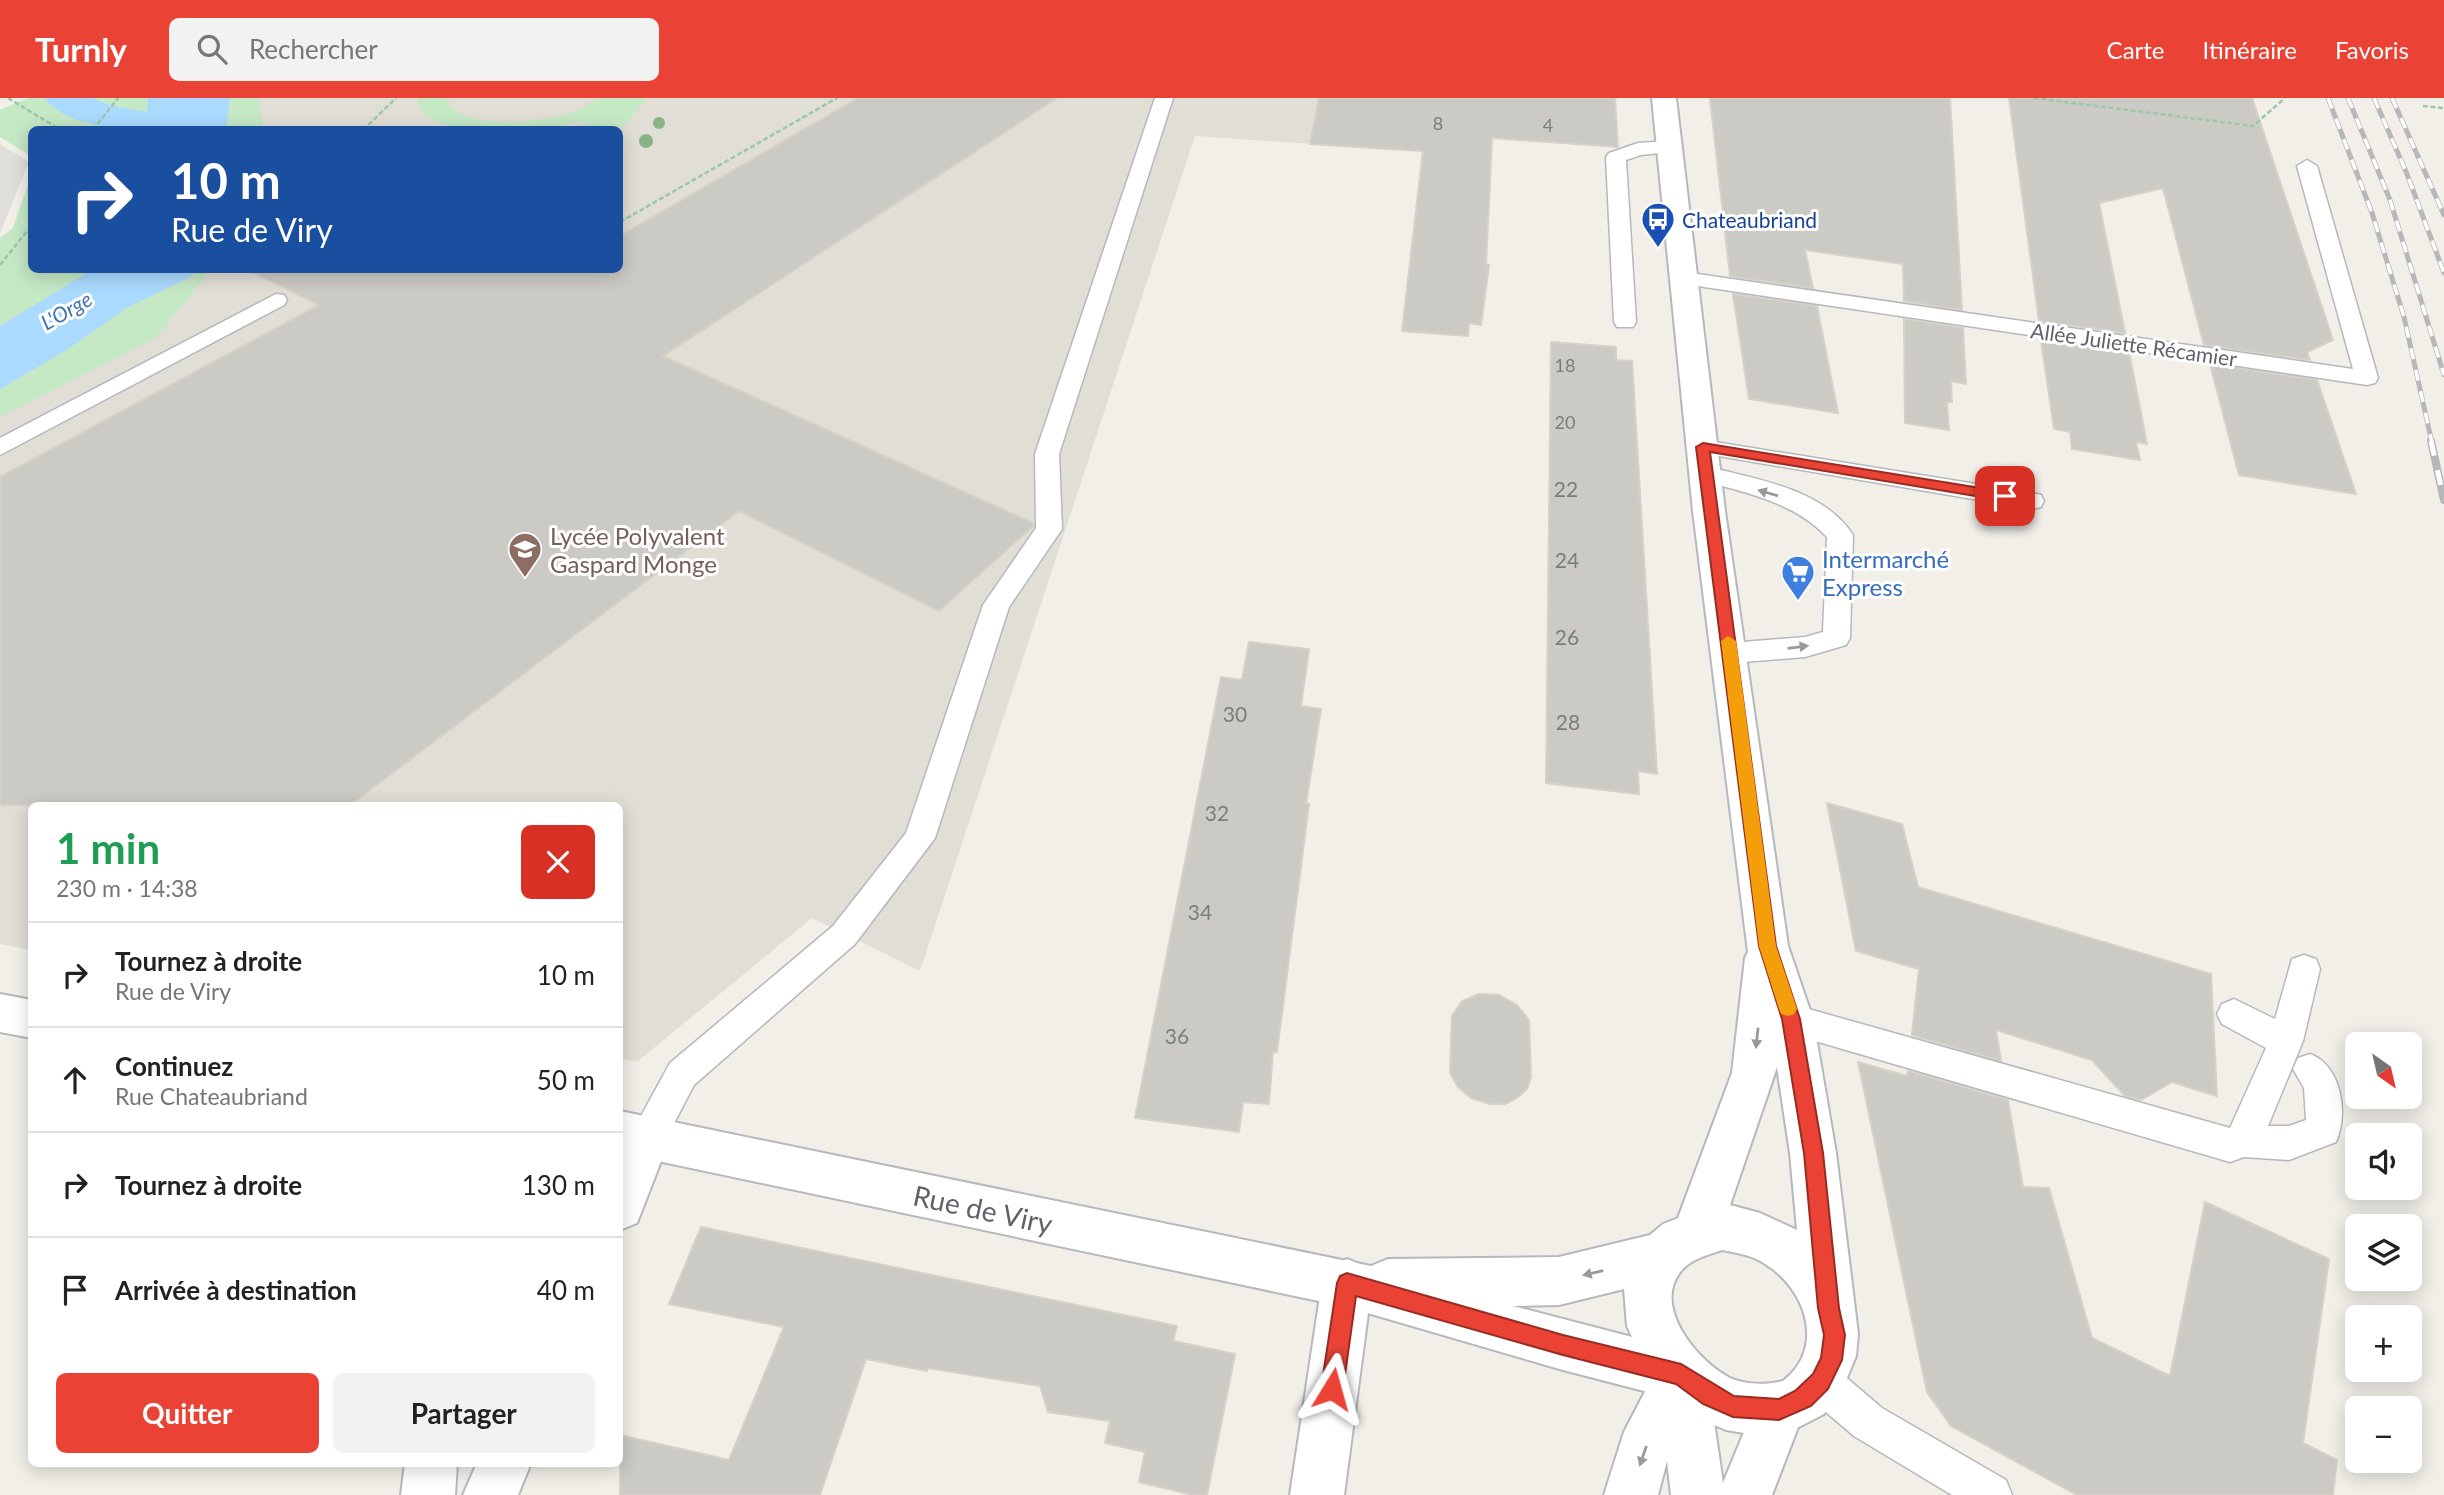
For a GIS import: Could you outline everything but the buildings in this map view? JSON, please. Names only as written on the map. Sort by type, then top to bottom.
[{"type":"street","points":[[1664,98],[1704,461],[1767,946],[1791,1019],[1813,1153],[1829,1308]]},
{"type":"street","points":[[1678,1244],[1754,1073],[1767,946]]},
{"type":"street","points":[[0,1013],[28,1018]]},
{"type":"street","points":[[623,1185],[629,1141]]},
{"type":"street","name":"Rue de Viry","points":[[629,1141],[1347,1283],[1563,1345],[1681,1375]]},
{"type":"street","name":"Rue de Viry","points":[[1347,1283],[1559,1281],[1678,1244],[1722,1227],[1749,1232],[1775,1243],[1798,1261],[1816,1283],[1829,1308],[1835,1335],[1831,1360],[1800,1396],[1733,1407],[1710,1396],[1681,1375],[1660,1345],[1650,1321],[1647,1298],[1650,1275],[1678,1244]]},
{"type":"street","points":[[1317,1495],[1347,1283]]},
{"type":"street","points":[[1631,1495],[1643,1451],[1681,1375]]},
{"type":"street","points":[[1681,1375],[1698,1495]]},
{"type":"street","points":[[1745,1495],[1800,1396]]},
{"type":"street","points":[[428,1495],[431,1467]]},
{"type":"street","points":[[490,1495],[503,1467]]},
{"type":"lane","points":[[629,1141],[682,1074],[844,935],[920,838],[996,605],[1049,528],[1047,454],[1164,98]]},
{"type":"lane","points":[[1625,322],[1616,157],[1638,149],[1670,147]]},
{"type":"lane","name":"Allée Juliette Récamier","points":[[1684,278],[2367,378],[2307,166]]},
{"type":"lane","points":[[0,447],[276,300]]},
{"type":"lane","points":[[1704,461],[2032,501]]},
{"type":"lane","points":[[1704,461],[1827,518],[1840,535],[1836,638],[1805,647],[1730,653]]},
{"type":"lane","points":[[2244,1141],[2286,1041],[2304,969]]},
{"type":"lane","points":[[2234,1014],[2286,1041]]},
{"type":"lane","points":[[1791,1019],[2230,1145],[2244,1141],[2288,1143],[2324,1130],[2321,1083],[2310,1069]]},
{"type":"lane","points":[[1800,1396],[1868,1422],[1991,1495]]},
{"type":"path","points":[[8,98],[54,126]]},
{"type":"path","points":[[97,126],[118,98]]},
{"type":"path","points":[[367,126],[396,98]]},
{"type":"path","points":[[623,220],[837,98]]},
{"type":"path","points":[[2034,98],[2253,127],[2285,98]]},
{"type":"path","points":[[2423,106],[2444,108]]},
{"type":"path","points":[[0,265],[28,230]]},
{"type":"shaded area","name":"Lycée Polyvalent Gaspard Monge","points":[[186,98],[1366,98],[1357,147],[1195,136],[920,971],[812,918],[637,1062],[623,1059],[623,802],[28,802],[28,949],[0,944],[0,352],[137,273],[623,273],[623,126],[181,126]]},
{"type":"shaded area","points":[[0,144],[28,161],[28,164],[0,233]]},
{"type":"green space","points":[[28,98],[259,98],[263,126],[28,126],[28,154],[0,137],[0,110]]},
{"type":"green space","points":[[418,98],[446,98],[454,109],[467,117],[504,122],[544,119],[574,112],[604,98],[647,98],[623,127],[583,126],[588,120],[563,126],[448,126],[426,116],[419,107]]},
{"type":"green space","points":[[28,185],[28,273],[208,273],[156,338],[0,417],[0,238],[13,228]]},
{"type":"water","points":[[148,98],[230,98],[226,126],[142,126],[147,116]]},
{"type":"water","name":"L'Orge","points":[[87,273],[194,273],[128,307],[65,351],[0,389],[0,326]]},
{"type":"waterway","points":[[63,98],[99,113],[164,125]]},
{"type":"waterway","points":[[119,126],[123,119]]},
{"type":"railway","points":[[2328,98],[2372,213],[2404,317],[2432,443]]},
{"type":"railway","points":[[2348,98],[2390,200],[2444,375]]},
{"type":"railway","points":[[2374,98],[2407,174],[2444,273]]},
{"type":"railway","points":[[2392,98],[2444,215]]},
{"type":"railway","points":[[2431,441],[2444,500]]},
{"type":"slow traffic","points":[[1728,641],[1767,946],[1788,1009]]},
{"type":"place","name":"Chateaubriand","points":[[1658,249]]},
{"type":"place","name":"Lycée Polyvalent Gaspard Monge","points":[[525,579]]},
{"type":"place","name":"Intermarché Express","points":[[1798,602]]},
{"type":"route","points":[[1332,1389],[1347,1283],[1563,1345],[1681,1375],[1710,1396],[1733,1407],[1779,1409],[1803,1399],[1821,1382],[1831,1360],[1835,1335],[1829,1308],[1813,1153],[1791,1019],[1767,946],[1709,511],[1703,447],[2005,496]]}]
